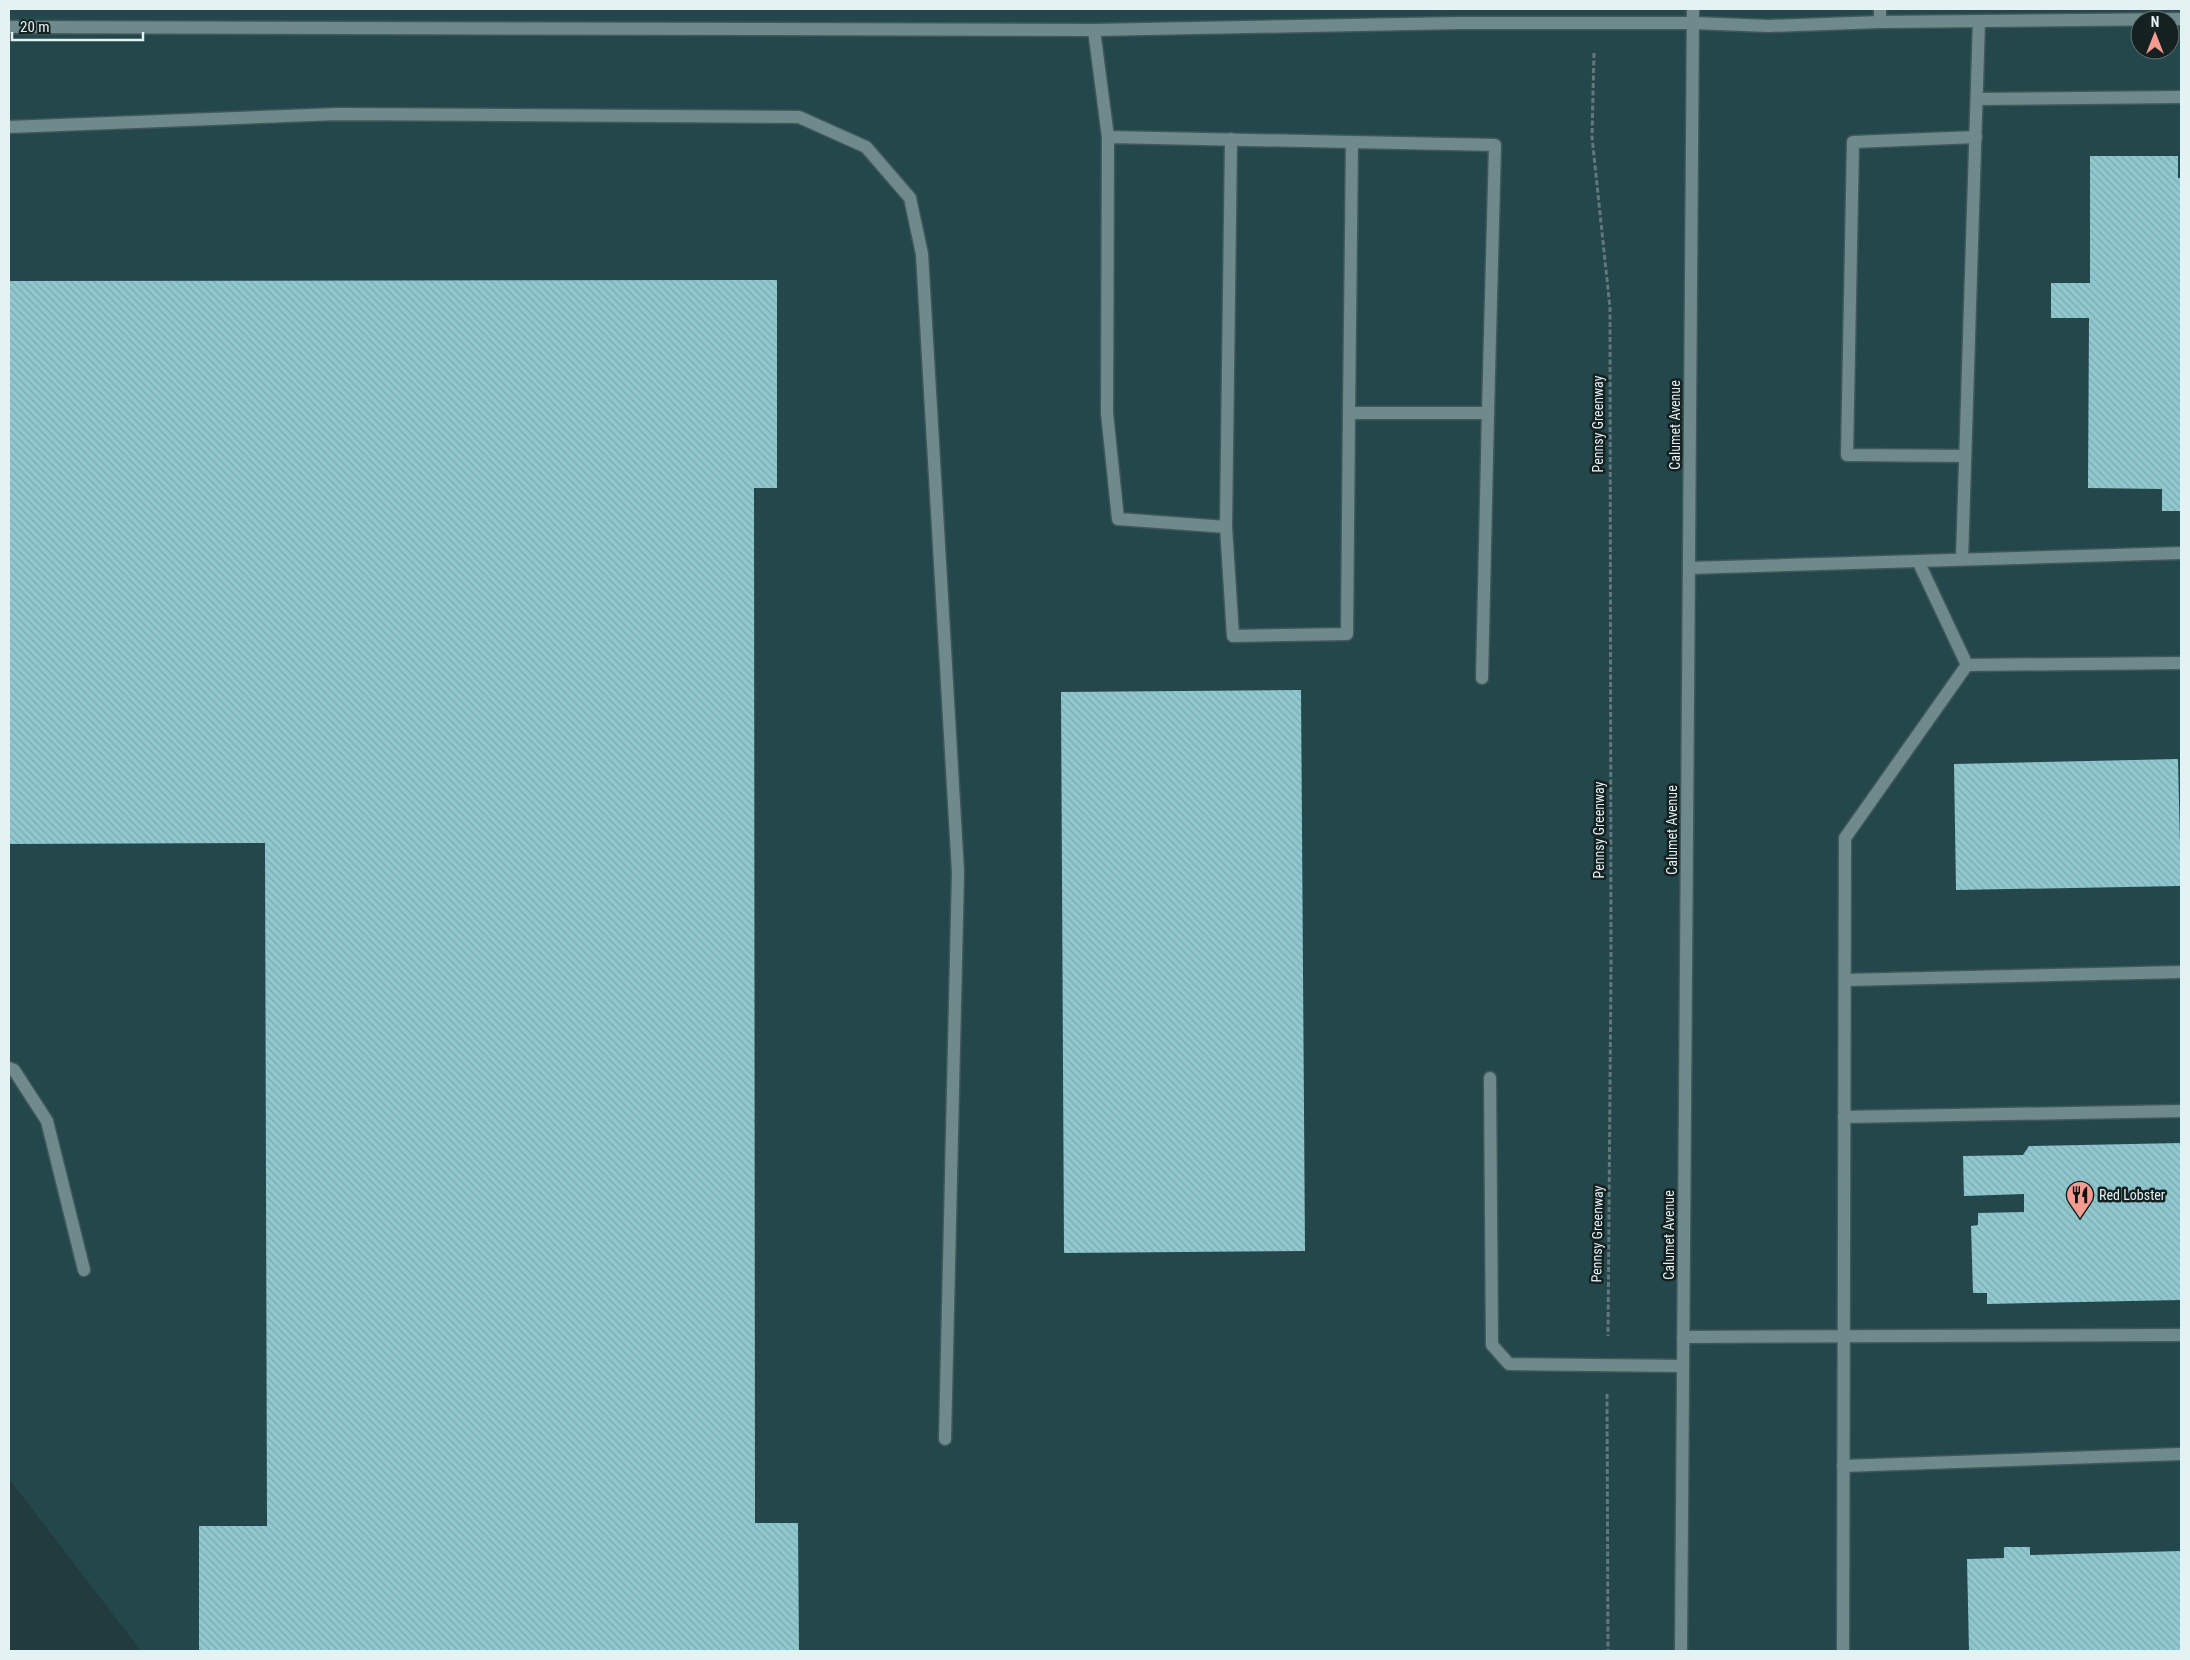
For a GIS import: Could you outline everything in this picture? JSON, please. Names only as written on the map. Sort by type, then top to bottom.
[{"type":"main road","name":"Calumet Avenue","points":[[1681,1651],[1693,9]]},
{"type":"main road","points":[[9,27],[1094,30],[1449,23],[1693,23],[1770,26],[1880,15],[1979,21],[2181,20]]},
{"type":"main road","points":[[1962,560],[1979,21]]},
{"type":"main road","points":[[1094,30],[1108,137],[1107,413],[1118,519],[1226,527]]},
{"type":"main road","points":[[1977,99],[2181,97]]},
{"type":"main road","points":[[9,127],[337,114],[799,117],[866,147],[910,198],[922,254],[958,872],[944,1439]]},
{"type":"main road","points":[[1108,137],[1495,145],[1482,678]]},
{"type":"main road","points":[[1965,456],[1847,455],[1853,142],[1976,137]]},
{"type":"main road","points":[[1231,139],[1226,527],[1233,636],[1347,634],[1352,142]]},
{"type":"main road","points":[[1349,413],[1488,413]]},
{"type":"main road","points":[[1690,568],[2181,553]]},
{"type":"main road","points":[[1918,561],[1967,665]]},
{"type":"main road","points":[[1967,665],[2181,664]]},
{"type":"main road","points":[[1843,1651],[1845,838],[1967,665]]},
{"type":"main road","points":[[1845,980],[2181,972]]},
{"type":"main road","points":[[9,1068],[14,1070],[47,1121],[84,1270]]},
{"type":"main road","points":[[1490,1078],[1492,1344],[1509,1364],[1683,1366]]},
{"type":"main road","points":[[1844,1117],[2181,1111]]},
{"type":"main road","points":[[1683,1336],[2181,1335]]},
{"type":"main road","points":[[1844,1466],[2181,1454]]},
{"type":"path","name":"Pennsy Greenway","points":[[1595,23],[1592,137],[1610,308],[1611,966],[1607,1364],[1608,1651]]},
{"type":"shaded area","points":[[9,9],[2181,9],[2181,1651],[141,1651],[9,1479]]},
{"type":"building","points":[[2090,156],[2178,156],[2178,178],[2181,178],[2181,511],[2162,511],[2162,489],[2088,488],[2089,318],[2051,318],[2051,283],[2090,283]]},
{"type":"building","points":[[777,280],[777,488],[754,488],[755,1523],[798,1523],[799,1651],[199,1651],[199,1526],[267,1526],[265,843],[9,844],[9,281]]},
{"type":"building","points":[[1301,690],[1305,1251],[1064,1253],[1061,692]]},
{"type":"building","points":[[2178,759],[2181,886],[1956,890],[1954,764]]},
{"type":"building","name":"Red Lobster","points":[[2181,1143],[2181,1300],[1987,1304],[1987,1293],[1973,1293],[1971,1226],[1978,1225],[1978,1213],[2024,1212],[2024,1194],[1964,1196],[1963,1156],[2023,1155],[2029,1146]]},
{"type":"building","points":[[2004,1547],[2030,1547],[2030,1555],[2181,1551],[2181,1651],[1969,1651],[1967,1559],[2004,1558]]},
{"type":"place","name":"Red Lobster","points":[[2080,1219]]}]
